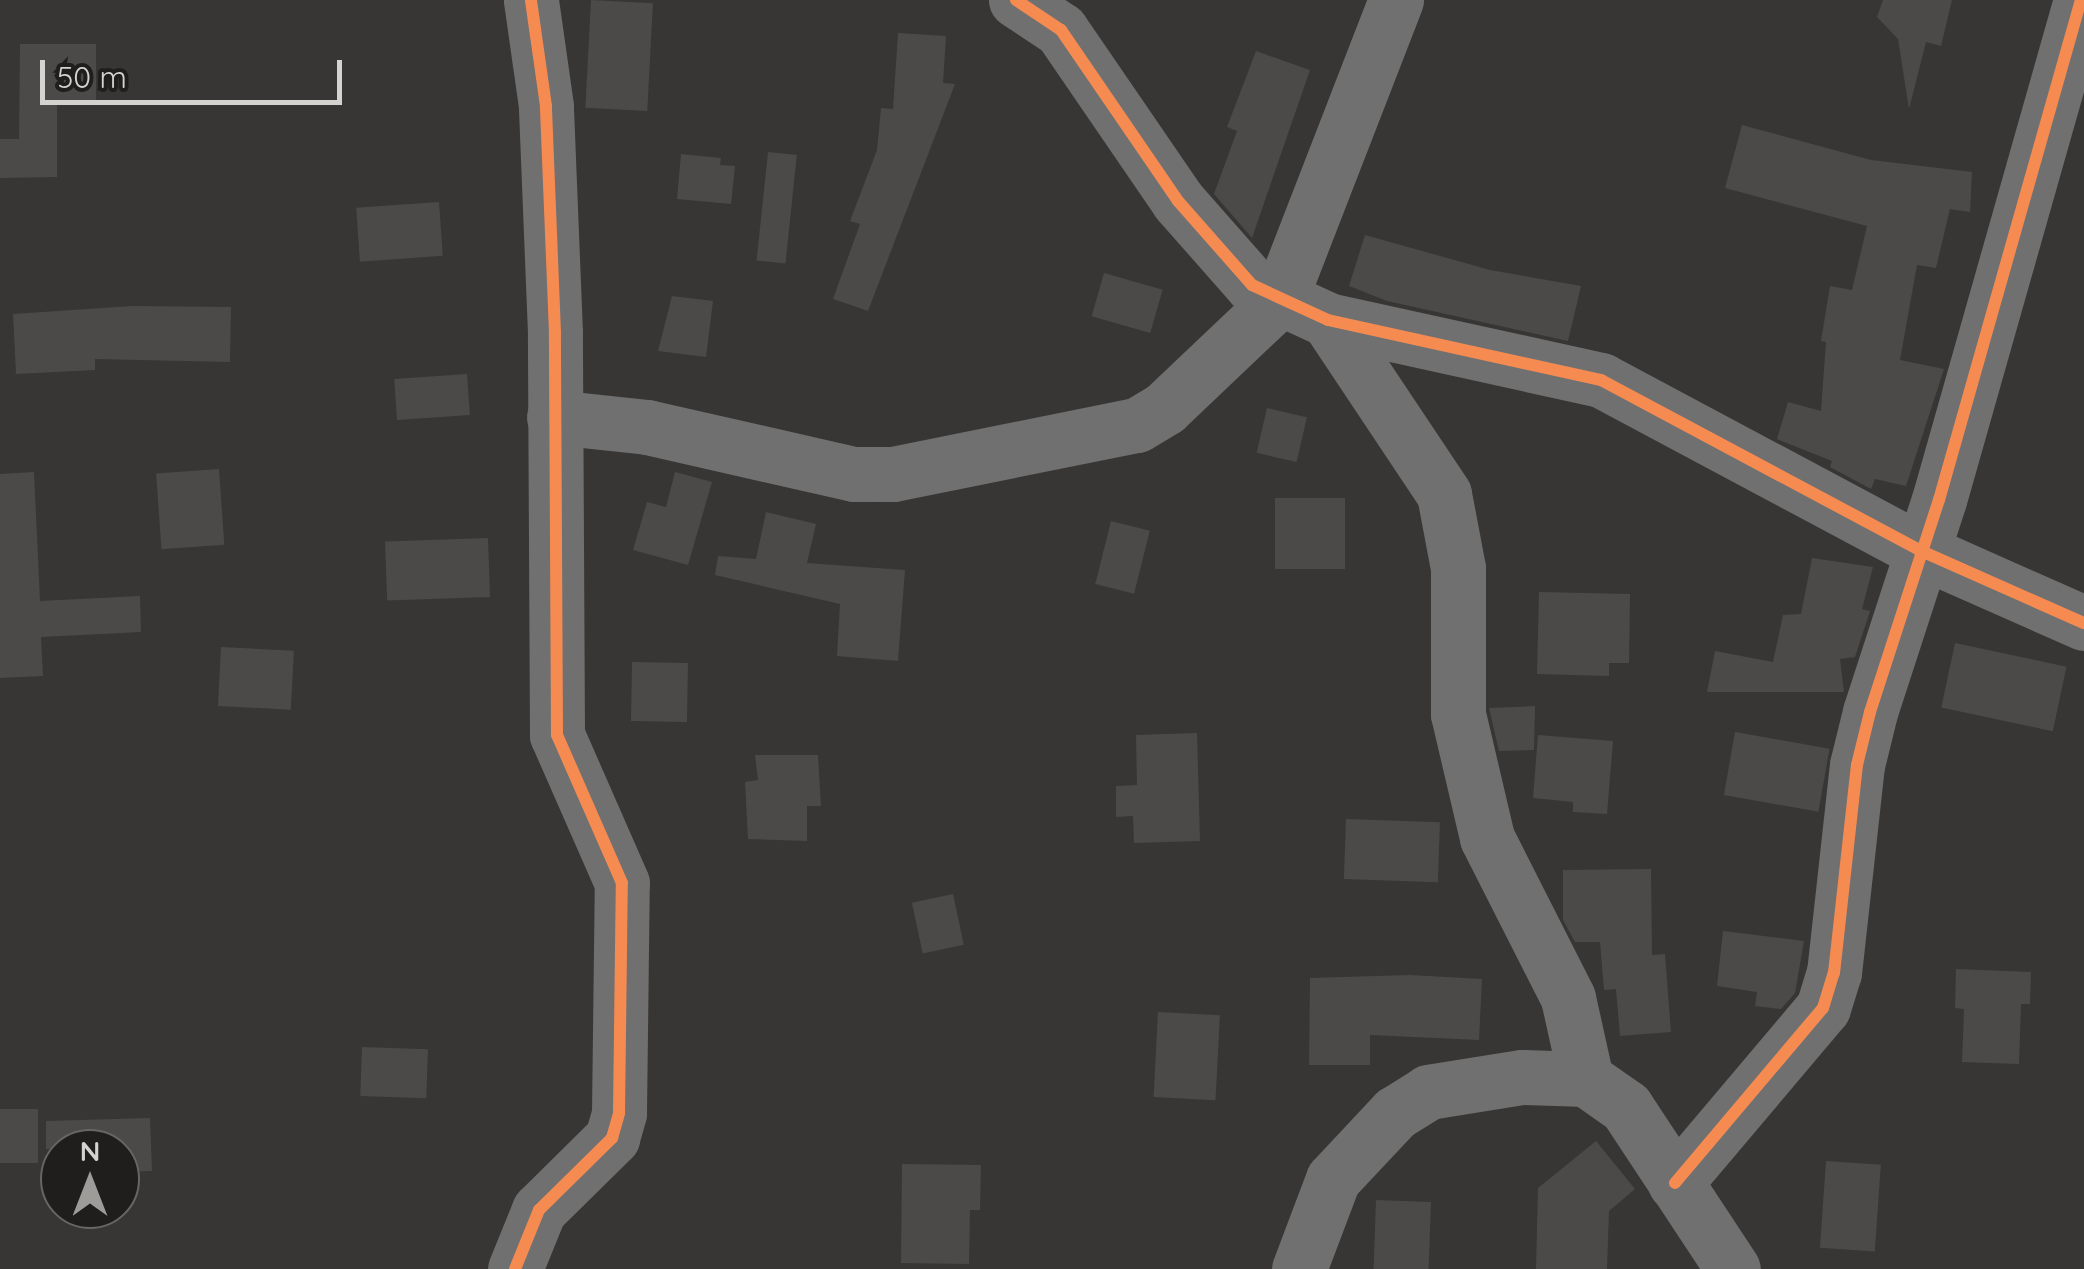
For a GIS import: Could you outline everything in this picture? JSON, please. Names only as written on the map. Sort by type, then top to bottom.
[{"type":"street","points":[[515,1269],[529,1224],[612,1138],[619,1113],[622,884],[557,735],[546,106],[531,0]]},
{"type":"street","points":[[1016,0],[1061,30],[1178,201],[1252,285],[1304,310],[1602,380],[1919,550],[2084,624]]},
{"type":"street","points":[[554,417],[648,427],[854,474],[892,474],[1136,425],[1304,310],[1396,0]]},
{"type":"street","points":[[1675,1183],[1822,1008],[1834,973],[1857,765],[1919,550],[1939,500],[2081,0]]},
{"type":"street","points":[[1304,310],[1444,494],[1458,568],[1458,714],[1487,838],[1568,998],[1586,1079]]},
{"type":"street","points":[[1298,1269],[1334,1179],[1396,1113],[1428,1092],[1470,1082],[1586,1079],[1626,1107],[1733,1269]]},
{"type":"building","points":[[591,0],[653,3],[647,111],[585,108]]},
{"type":"building","points":[[1883,0],[1952,0],[1941,46],[1926,42],[1909,109],[1898,39],[1877,17]]},
{"type":"building","points":[[898,33],[946,36],[943,83],[955,84],[868,311],[833,299],[860,224],[850,221],[877,150],[881,108],[893,109]]},
{"type":"building","points":[[20,44],[96,44],[96,105],[57,105],[57,177],[0,178],[0,139],[19,139]]},
{"type":"building","points":[[1256,51],[1310,70],[1252,238],[1214,194],[1237,131],[1227,127]]},
{"type":"building","points":[[1742,125],[1871,160],[1972,172],[1970,212],[1950,209],[1936,268],[1917,265],[1900,360],[1944,369],[1906,486],[1875,479],[1871,489],[1830,467],[1832,461],[1777,439],[1788,402],[1821,411],[1826,342],[1821,341],[1830,286],[1852,290],[1867,226],[1725,188]]},
{"type":"building","points":[[768,152],[797,155],[785,263],[757,260]]},
{"type":"building","points":[[681,154],[721,158],[720,165],[735,166],[731,204],[677,199]]},
{"type":"building","points":[[439,202],[443,256],[360,262],[356,208]]},
{"type":"building","points":[[1365,235],[1490,270],[1581,286],[1568,341],[1387,301],[1349,286]]},
{"type":"building","points":[[1104,273],[1163,290],[1150,333],[1092,316]]},
{"type":"building","points":[[672,296],[713,301],[706,357],[658,351]]},
{"type":"building","points":[[132,306],[231,307],[230,362],[95,359],[95,370],[16,374],[13,314]]},
{"type":"building","points":[[467,374],[470,415],[397,420],[394,379]]},
{"type":"building","points":[[1267,408],[1307,417],[1297,462],[1257,453]]},
{"type":"building","points":[[219,469],[224,545],[161,549],[156,473]]},
{"type":"building","points":[[34,472],[40,601],[140,596],[141,632],[41,637],[43,676],[0,678],[0,474]]},
{"type":"building","points":[[675,472],[712,482],[688,565],[633,550],[647,502],[666,507]]},
{"type":"building","points":[[1275,498],[1345,498],[1345,569],[1275,569]]},
{"type":"building","points":[[766,512],[816,524],[807,563],[905,570],[898,661],[837,656],[840,604],[715,575],[718,556],[756,559]]},
{"type":"building","points":[[1111,521],[1150,531],[1134,594],[1095,584]]},
{"type":"building","points":[[488,538],[490,597],[387,601],[385,542]]},
{"type":"building","points":[[1812,558],[1873,567],[1862,609],[1870,611],[1855,657],[1840,659],[1844,692],[1707,692],[1715,651],[1773,662],[1783,615],[1801,614]]},
{"type":"building","points":[[1539,592],[1630,594],[1629,663],[1609,663],[1609,676],[1537,674]]},
{"type":"building","points":[[1955,643],[2067,667],[2053,731],[1941,708]]},
{"type":"building","points":[[221,647],[294,651],[291,710],[218,706]]},
{"type":"building","points":[[632,662],[688,663],[687,722],[631,721]]},
{"type":"building","points":[[1535,706],[1534,750],[1499,751],[1489,708]]},
{"type":"building","points":[[1735,732],[1830,749],[1818,812],[1724,795]]},
{"type":"building","points":[[1197,733],[1200,841],[1134,843],[1133,816],[1116,817],[1116,786],[1137,785],[1136,735]]},
{"type":"building","points":[[1538,735],[1613,741],[1607,814],[1573,812],[1573,802],[1533,798]]},
{"type":"building","points":[[755,755],[818,755],[821,806],[807,806],[807,841],[748,839],[745,782],[758,780]]},
{"type":"building","points":[[1346,819],[1440,822],[1438,882],[1344,879]]},
{"type":"building","points":[[1651,869],[1652,955],[1665,954],[1671,1032],[1620,1036],[1616,989],[1604,990],[1600,942],[1575,942],[1563,920],[1563,870]]},
{"type":"building","points":[[953,894],[964,945],[923,954],[912,903]]},
{"type":"building","points":[[1723,931],[1804,941],[1795,993],[1781,1009],[1755,1006],[1757,992],[1717,986]]},
{"type":"building","points":[[1956,969],[2031,972],[2030,1004],[2021,1004],[2019,1064],[1962,1062],[1964,1009],[1955,1008]]},
{"type":"building","points":[[1410,975],[1482,979],[1479,1040],[1370,1035],[1370,1065],[1309,1065],[1310,978]]},
{"type":"building","points":[[1158,1012],[1220,1015],[1215,1100],[1154,1097]]},
{"type":"building","points":[[362,1047],[428,1049],[426,1098],[360,1096]]},
{"type":"building","points":[[0,1109],[38,1109],[38,1163],[0,1163]]},
{"type":"building","points":[[150,1118],[152,1171],[140,1171],[140,1129],[46,1129],[46,1121]]},
{"type":"building","points":[[1596,1141],[1635,1189],[1609,1211],[1607,1269],[1536,1269],[1538,1188]]},
{"type":"building","points":[[1826,1161],[1881,1165],[1875,1252],[1820,1248]]},
{"type":"building","points":[[902,1164],[981,1165],[980,1210],[970,1210],[969,1264],[901,1263]]},
{"type":"building","points":[[1376,1200],[1431,1202],[1429,1269],[1374,1269]]},
{"type":"cycle path","points":[[515,1269],[539,1210],[612,1138],[619,1113],[622,883],[557,735],[555,333],[546,106],[531,0]]},
{"type":"cycle path","points":[[1016,0],[1061,30],[1178,201],[1252,285],[1328,320],[1601,380],[1919,550],[2084,623]]},
{"type":"cycle path","points":[[1675,1183],[1823,1008],[1834,973],[1857,765],[1870,712],[1939,500],[2081,0]]}]
